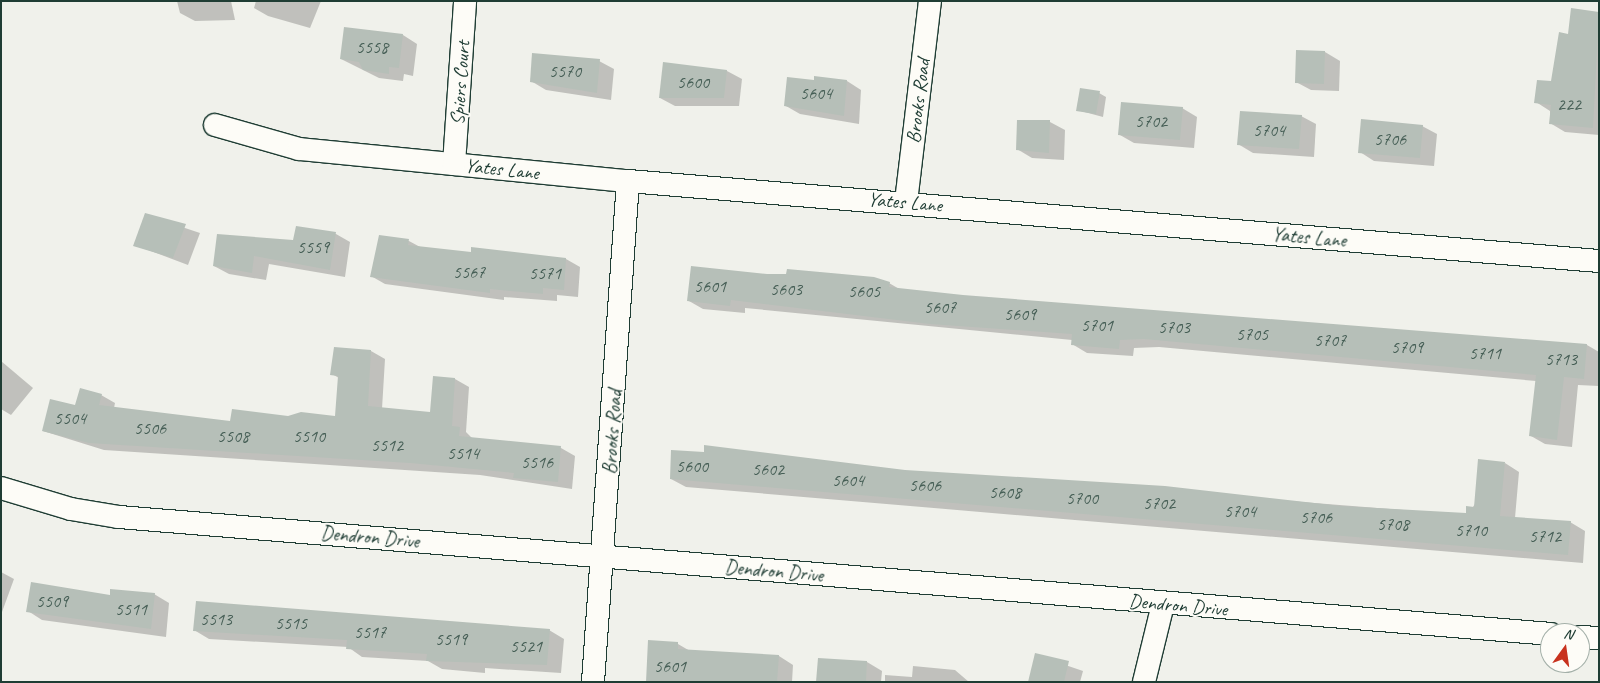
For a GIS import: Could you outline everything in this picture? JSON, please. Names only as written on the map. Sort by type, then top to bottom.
[{"type":"street","name":"Spiers Court","points":[[454,164],[464,1]]},
{"type":"street","name":"Brooks Road","points":[[906,202],[930,1]]},
{"type":"street","name":"Yates Lane","points":[[215,124],[299,149],[628,181],[906,202],[1599,261]]},
{"type":"street","name":"Brooks Road","points":[[593,682],[604,557],[628,181]]},
{"type":"street","name":"Dendron Drive","points":[[1,488],[71,509],[119,516],[1163,604],[1540,633]]},
{"type":"street","points":[[1144,682],[1163,604]]},
{"type":"building","points":[[1571,8],[1599,12],[1593,128],[1549,124],[1551,105],[1534,103],[1537,80],[1551,81],[1559,32],[1568,34]]},
{"type":"building","points":[[344,27],[403,34],[399,68],[389,67],[389,74],[363,70],[359,62],[340,59]]},
{"type":"building","points":[[1296,50],[1325,51],[1324,84],[1295,83]]},
{"type":"building","points":[[532,53],[600,59],[597,93],[530,82]]},
{"type":"building","points":[[663,62],[727,70],[724,98],[659,98]]},
{"type":"building","points":[[814,76],[847,80],[844,116],[784,106],[787,77],[814,80]]},
{"type":"building","points":[[1080,88],[1100,91],[1096,114],[1076,111]]},
{"type":"building","points":[[1121,102],[1183,107],[1180,140],[1118,135]]},
{"type":"building","points":[[1240,111],[1302,115],[1299,149],[1237,145]]},
{"type":"building","points":[[1361,119],[1423,125],[1420,158],[1358,153]]},
{"type":"building","points":[[1017,120],[1050,120],[1049,153],[1016,150]]},
{"type":"building","points":[[145,213],[186,224],[173,258],[133,246]]},
{"type":"building","points":[[296,226],[336,232],[330,270],[254,256],[252,273],[213,266],[217,234],[293,240]]},
{"type":"building","points":[[379,235],[409,239],[408,245],[471,252],[471,247],[566,258],[564,290],[543,288],[543,294],[490,289],[490,293],[370,277]]},
{"type":"building","points":[[691,266],[767,274],[786,274],[787,269],[874,277],[890,282],[889,287],[963,295],[1587,344],[1584,379],[1564,377],[1557,440],[1529,436],[1536,375],[1144,339],[1120,340],[1119,349],[1071,345],[1072,334],[930,324],[731,300],[730,306],[687,301]]},
{"type":"building","points":[[334,347],[371,350],[368,406],[430,412],[433,376],[455,378],[452,426],[460,427],[459,436],[561,446],[558,482],[513,478],[514,473],[410,463],[89,443],[42,431],[50,399],[75,405],[80,388],[102,394],[99,405],[230,421],[232,409],[288,416],[301,412],[335,416],[338,376],[330,375]]},
{"type":"building","points":[[704,445],[905,470],[1165,486],[1341,506],[1466,513],[1466,506],[1474,507],[1478,459],[1505,462],[1500,516],[1571,521],[1568,555],[670,479],[671,450],[704,452]]},
{"type":"building","points":[[31,582],[110,595],[110,589],[155,593],[151,629],[26,612]]},
{"type":"building","points":[[196,601],[550,629],[547,665],[426,661],[427,654],[346,649],[347,640],[193,631]]},
{"type":"building","points":[[648,640],[678,642],[678,649],[779,655],[777,682],[646,682]]},
{"type":"building","points":[[1035,653],[1069,661],[1064,682],[1028,682]]},
{"type":"building","points":[[818,658],[867,661],[866,682],[816,682]]}]
